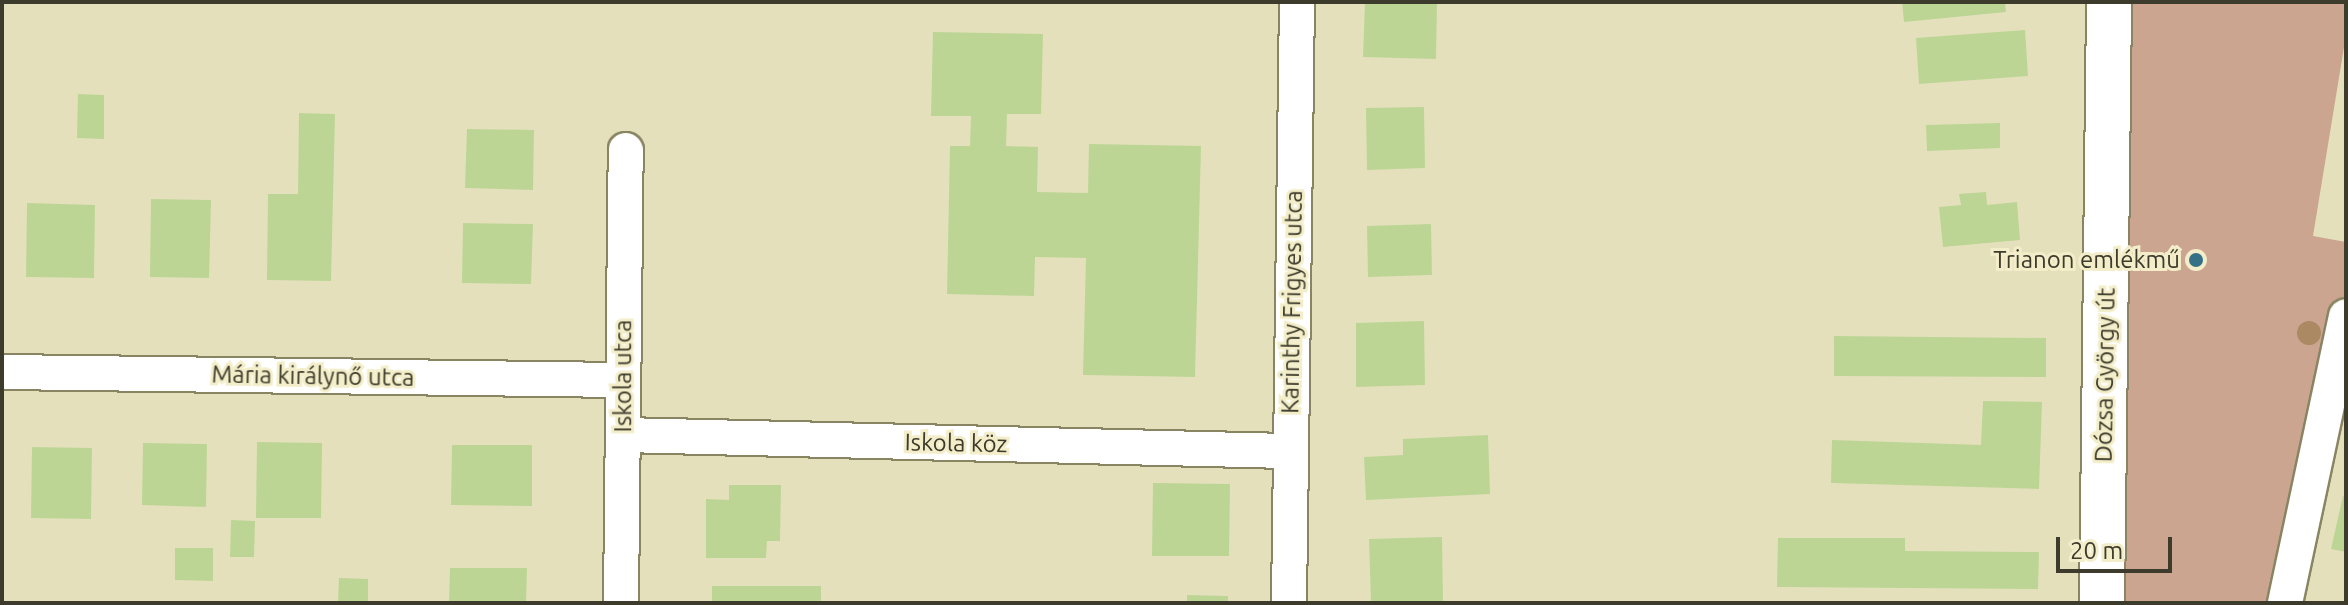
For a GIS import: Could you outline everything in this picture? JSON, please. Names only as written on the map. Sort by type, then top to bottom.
[{"type":"street","name":"Karinthy Frigyes utca","points":[[1289,603],[1297,2]]},
{"type":"street","name":"Dózsa György út","points":[[2102,603],[2109,2]]},
{"type":"street","name":"Iskola utca","points":[[621,603],[626,150]]},
{"type":"street","points":[[2285,603],[2346,316]]},
{"type":"street","name":"Mária királynő utca","points":[[2,372],[623,380]]},
{"type":"street","name":"Iskola köz","points":[[623,435],[1289,451]]},
{"type":"shaded area","points":[[2109,2],[2346,2],[2346,35],[2313,236],[2346,242],[2346,316],[2285,603],[2102,603]]},
{"type":"building","points":[[1365,2],[1437,2],[1436,59],[1363,57]]},
{"type":"building","points":[[1902,2],[2005,2],[2006,12],[1904,22]]},
{"type":"building","points":[[2025,30],[2028,76],[1919,84],[1916,38]]},
{"type":"building","points":[[933,32],[1043,34],[1041,114],[1007,114],[1006,146],[1038,147],[1037,192],[1088,193],[1089,144],[1201,146],[1195,377],[1083,375],[1086,258],[1035,257],[1034,296],[947,294],[950,146],[970,146],[971,116],[931,116]]},
{"type":"building","points":[[78,94],[104,95],[104,139],[77,138]]},
{"type":"building","points":[[1424,107],[1425,168],[1367,170],[1366,108]]},
{"type":"building","points":[[299,113],[335,114],[331,281],[267,280],[268,194],[298,194]]},
{"type":"building","points":[[2000,123],[2000,148],[1927,151],[1926,125]]},
{"type":"building","points":[[467,129],[534,130],[533,190],[465,188]]},
{"type":"building","points":[[1986,192],[1987,205],[2017,202],[2020,240],[1943,247],[1939,207],[1961,205],[1959,194]]},
{"type":"building","points":[[151,199],[211,200],[209,278],[150,277]]},
{"type":"building","points":[[27,203],[95,205],[94,278],[26,277]]},
{"type":"building","points":[[463,223],[533,224],[531,284],[462,283]]},
{"type":"building","points":[[1431,224],[1432,275],[1368,277],[1367,226]]},
{"type":"building","points":[[1424,321],[1425,385],[1356,387],[1356,323]]},
{"type":"building","points":[[1834,336],[2046,338],[2046,377],[1834,376]]},
{"type":"building","points":[[1983,401],[2042,402],[2039,489],[1831,483],[1832,440],[1981,445]]},
{"type":"building","points":[[1488,435],[1490,494],[1366,500],[1364,457],[1403,455],[1403,439]]},
{"type":"building","points":[[257,442],[322,443],[321,518],[256,518]]},
{"type":"building","points":[[143,443],[207,444],[206,507],[142,505]]},
{"type":"building","points":[[452,445],[532,445],[532,506],[451,505]]},
{"type":"building","points":[[32,447],[92,448],[91,519],[31,518]]},
{"type":"building","points":[[1153,483],[1230,484],[1229,556],[1152,556]]},
{"type":"building","points":[[729,485],[781,485],[780,541],[767,541],[766,558],[706,558],[706,499],[729,500]]},
{"type":"building","points":[[2343,496],[2346,497],[2346,552],[2331,549]]},
{"type":"building","points":[[231,520],[255,521],[254,557],[230,557]]},
{"type":"building","points":[[1442,537],[1443,603],[1371,603],[1369,539]]},
{"type":"building","points":[[1778,538],[1905,538],[1905,551],[2039,552],[2038,589],[1777,587]]},
{"type":"building","points":[[175,548],[213,548],[213,581],[175,580]]},
{"type":"building","points":[[450,568],[527,568],[526,603],[449,603]]},
{"type":"building","points":[[339,578],[368,579],[368,603],[338,603]]},
{"type":"building","points":[[712,586],[821,586],[821,603],[712,603]]},
{"type":"building","points":[[1187,595],[1228,596],[1228,603],[1187,603]]},
{"type":"place","name":"Trianon emlékmű","points":[[2196,260]]}]
